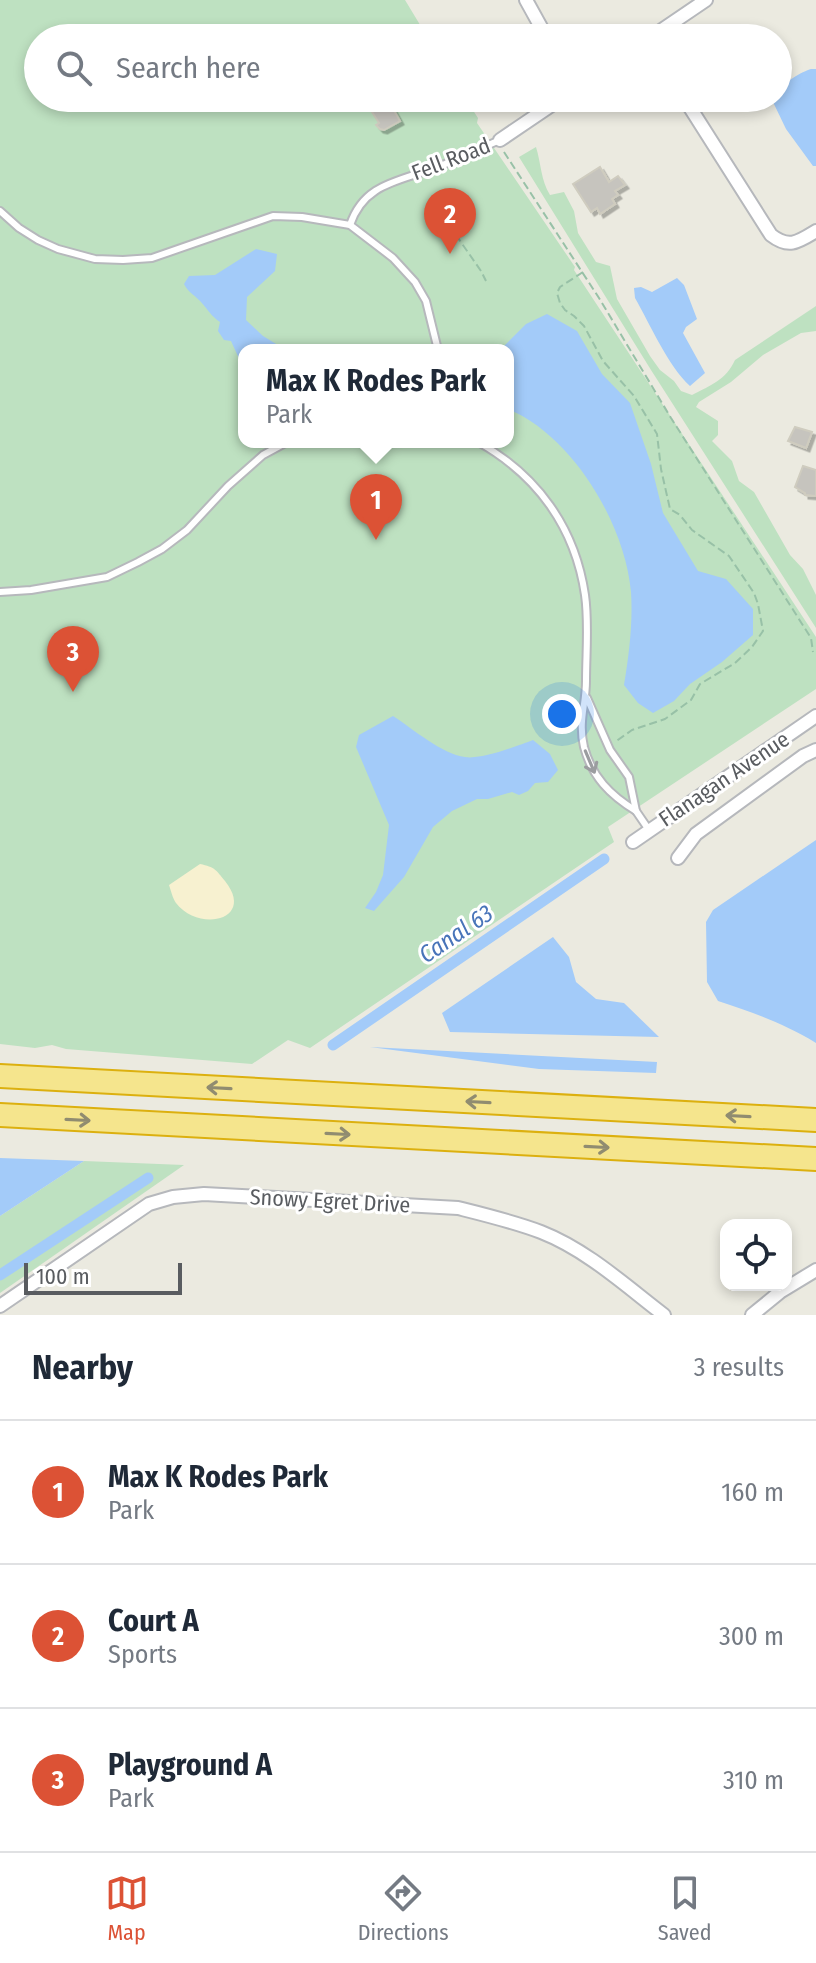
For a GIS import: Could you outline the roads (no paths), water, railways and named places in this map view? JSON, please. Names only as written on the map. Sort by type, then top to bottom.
[{"type":"highway","points":[[0,1076],[816,1120]]},
{"type":"highway","points":[[0,1115],[816,1159]]},
{"type":"street","points":[[526,0],[539,24]]},
{"type":"street","points":[[671,24],[706,0]]},
{"type":"street","name":"Fell Road","points":[[498,141],[541,112]]},
{"type":"street","points":[[693,112],[771,235],[780,242],[791,244],[816,231]]},
{"type":"street","name":"Flanagan Avenue","points":[[633,842],[816,716]]},
{"type":"street","points":[[678,858],[696,834],[803,756],[816,750]]},
{"type":"street","name":"Snowy Egret Drive","points":[[0,1306],[149,1204],[173,1197],[204,1194],[458,1208],[499,1218],[544,1233],[589,1258],[664,1315]]},
{"type":"street","points":[[752,1315],[780,1292],[816,1270]]},
{"type":"lane","name":"Fell Road","points":[[350,225],[359,204],[384,185],[498,141]]},
{"type":"lane","points":[[0,211],[38,240],[95,259],[109,260],[152,258],[273,216],[350,225],[393,258],[415,282],[426,301],[437,344]]},
{"type":"lane","points":[[0,592],[107,577],[138,562],[187,530],[228,486],[263,455],[276,448]]},
{"type":"lane","points":[[488,448],[531,482],[546,499],[576,556],[585,595],[586,695],[581,714],[582,734],[596,775],[616,798],[636,811],[649,830]]},
{"type":"lane","points":[[586,695],[608,746],[629,777],[636,811]]},
{"type":"water","points":[[816,69],[816,166],[786,129],[778,112],[792,112],[792,79]]},
{"type":"water","points":[[256,249],[277,254],[275,271],[247,297],[246,320],[276,344],[238,344],[238,356],[231,341],[224,340],[218,331],[220,322],[184,284],[189,276],[215,275]]},
{"type":"water","points":[[677,278],[684,285],[697,319],[683,333],[705,373],[690,386],[667,356],[635,298],[634,288],[641,287],[652,292]]},
{"type":"water","points":[[547,314],[577,331],[602,374],[630,403],[651,464],[663,513],[698,571],[726,579],[753,609],[753,635],[690,684],[674,701],[653,713],[638,703],[624,685],[630,639],[631,592],[627,566],[607,511],[592,485],[554,439],[514,412],[514,344],[506,344],[526,324]]},
{"type":"water","points":[[393,716],[437,746],[465,757],[489,755],[533,740],[550,754],[558,770],[548,782],[535,783],[519,795],[512,792],[477,799],[452,811],[433,827],[404,877],[374,911],[365,908],[383,875],[389,825],[356,747],[359,735]]},
{"type":"water","points":[[816,840],[816,1043],[768,1019],[718,1001],[707,982],[706,922],[713,910]]},
{"type":"water","points":[[553,937],[569,957],[576,982],[596,999],[624,1003],[659,1037],[450,1032],[442,1013]]},
{"type":"water","points":[[370,1047],[657,1062],[656,1073],[539,1069]]},
{"type":"water","points":[[0,1158],[84,1161],[0,1216]]},
{"type":"waterway","name":"Canal 63","points":[[333,1045],[604,859]]},
{"type":"waterway","name":"Canal 63","points":[[0,1275],[148,1178]]},
{"type":"place","name":"Court A","points":[[450,254]]},
{"type":"place","name":"Max K Rodes Park","points":[[376,540]]},
{"type":"place","name":"Playground A","points":[[73,692]]}]
